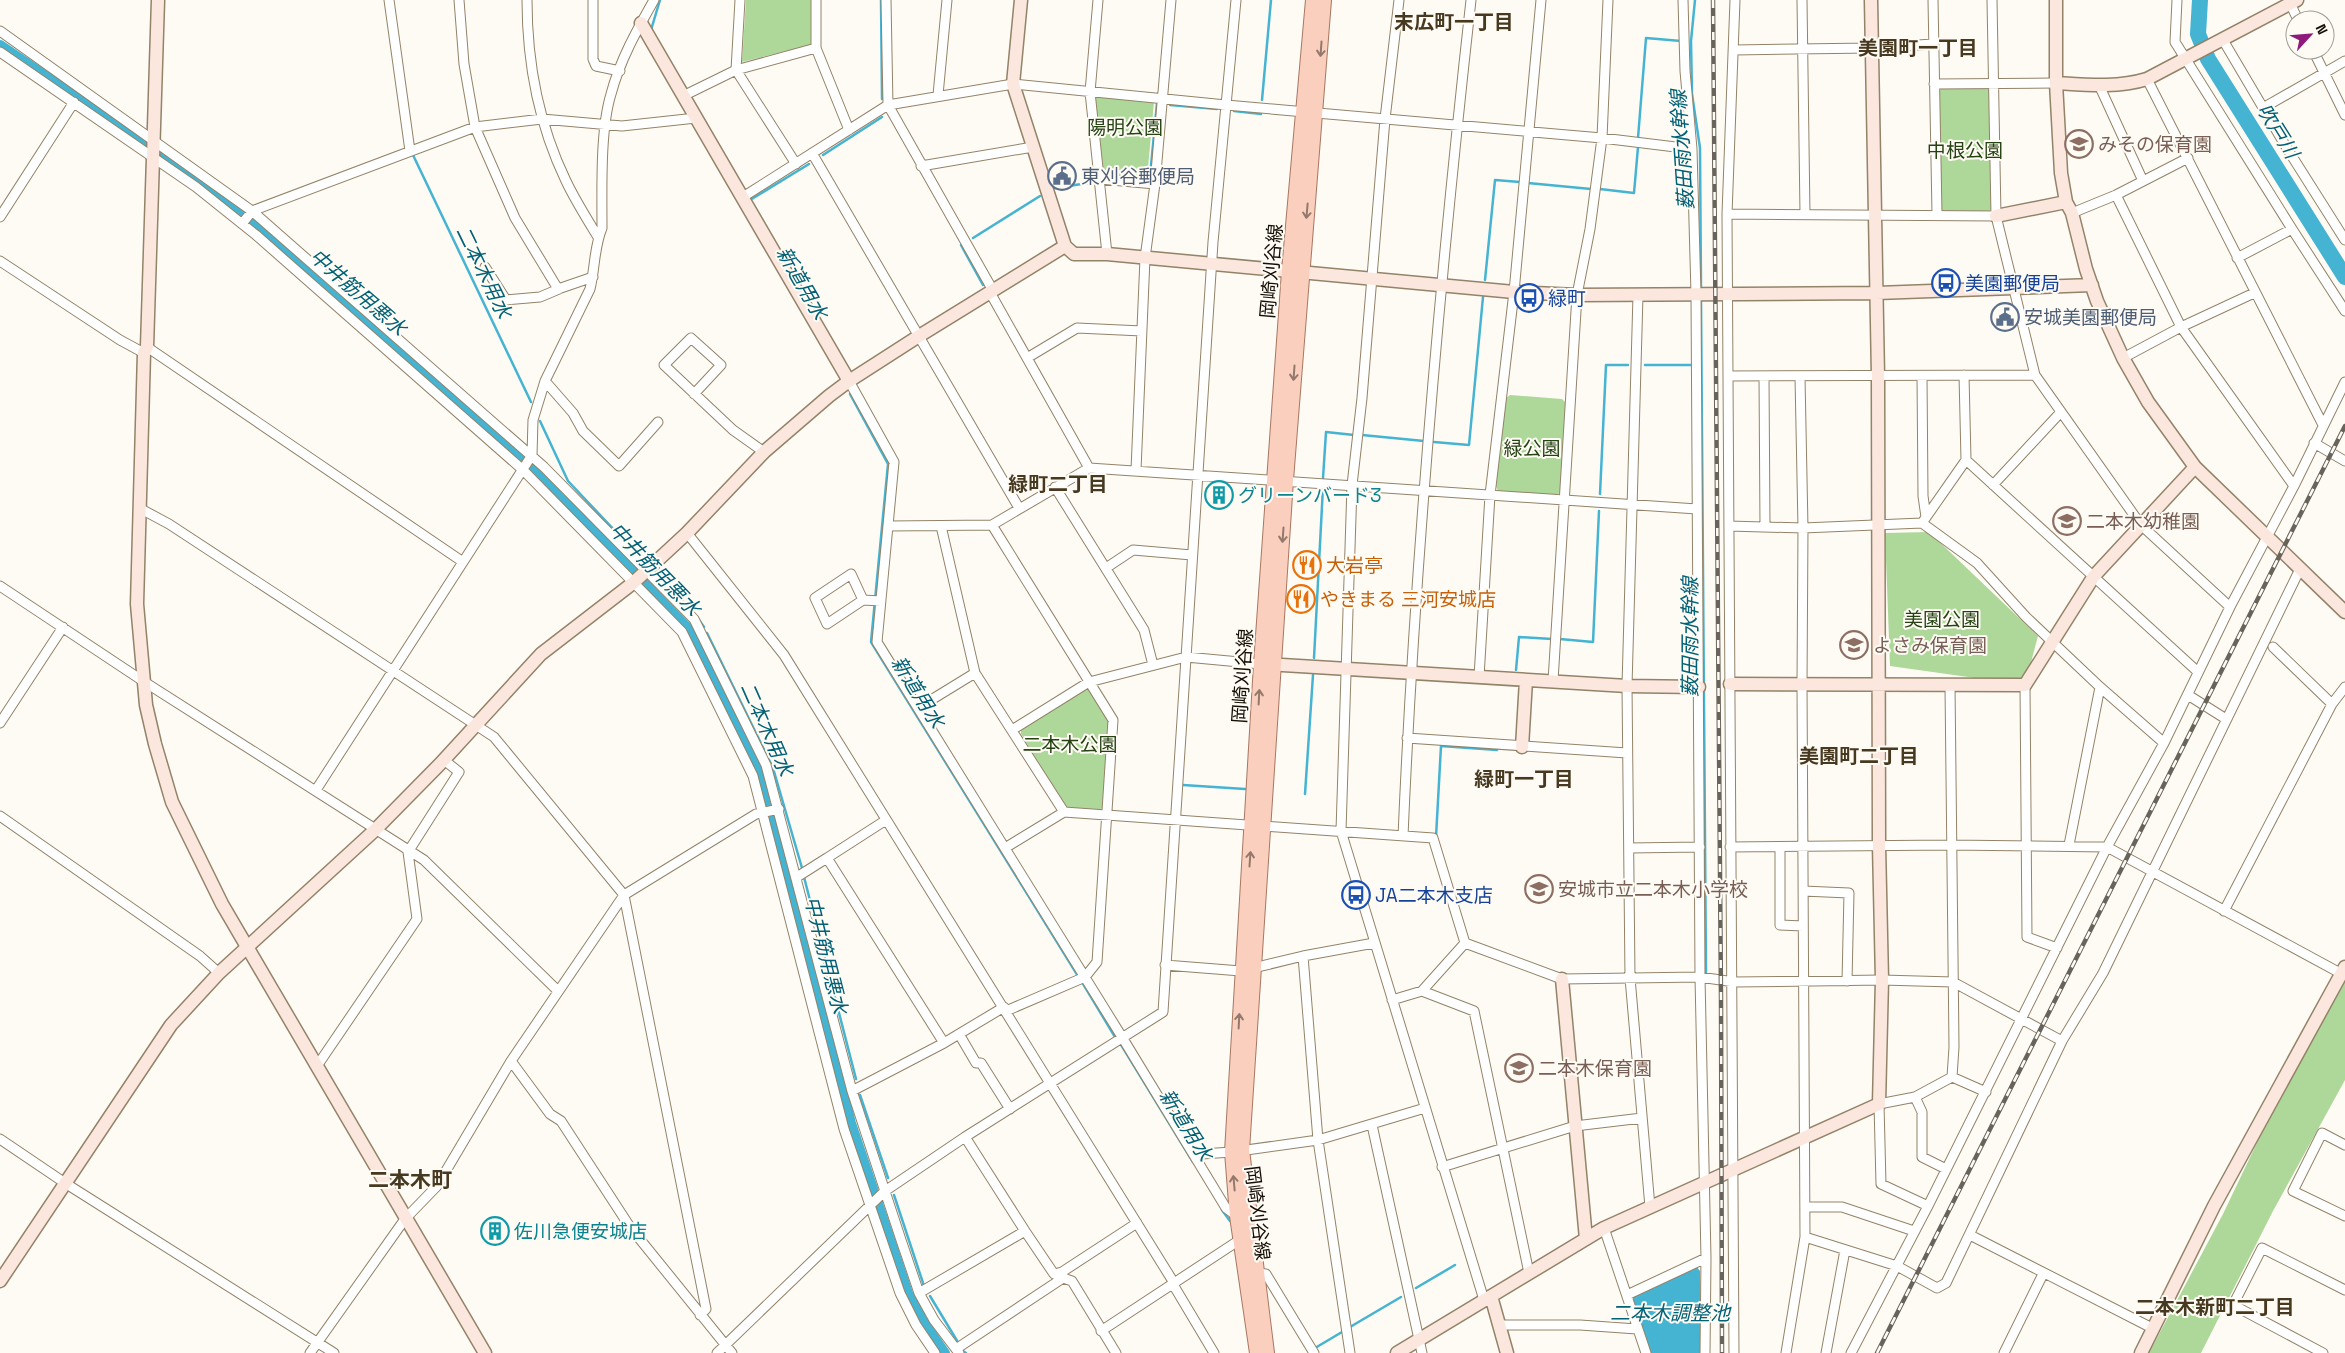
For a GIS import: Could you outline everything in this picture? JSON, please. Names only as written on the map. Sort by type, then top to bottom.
[{"type":"main road","name":"岡崎刈谷線","points":[[1310,112],[1313,0]]},
{"type":"main road","name":"岡崎刈谷線","points":[[1257,1353],[1237,1216],[1237,1151],[1267,664],[1296,271],[1310,112],[1324,0]]},
{"type":"main road","name":"岡崎刈谷線","points":[[1237,1151],[1267,1353]]},
{"type":"street","points":[[158,0],[137,604],[144,681],[155,744],[172,802],[198,857],[247,948],[484,1353]]},
{"type":"street","points":[[389,0],[410,151]]},
{"type":"street","points":[[459,0],[464,64],[475,127],[515,218],[559,289]]},
{"type":"street","points":[[527,0],[527,29],[542,119],[566,181],[598,237]]},
{"type":"street","points":[[593,0],[593,59],[596,66],[620,71]]},
{"type":"street","points":[[316,790],[532,455],[533,420],[545,382],[590,289],[593,277],[598,237],[602,228],[606,124],[610,94],[634,34],[654,0]]},
{"type":"street","points":[[740,0],[736,70],[796,164]]},
{"type":"street","points":[[816,0],[816,48],[849,130]]},
{"type":"street","points":[[886,0],[888,105],[1088,468]]},
{"type":"street","points":[[938,95],[947,0]]},
{"type":"street","points":[[1021,0],[1012,84],[1065,246],[1074,254],[1107,254],[1514,292],[1578,295],[1876,293],[2092,285]]},
{"type":"street","points":[[1098,0],[1090,92],[1107,254]]},
{"type":"street","points":[[1136,470],[1146,258],[1155,184],[1171,0]]},
{"type":"street","points":[[717,1353],[885,1191],[965,1137],[1163,1012],[1212,264],[1236,0]]},
{"type":"street","points":[[1399,0],[1385,119],[1352,485],[1341,831],[1442,1166],[1487,1298],[1500,1325],[1507,1353]]},
{"type":"street","points":[[1403,836],[1407,738],[1424,490],[1441,285],[1471,0]]},
{"type":"street","points":[[1478,677],[1490,495],[1514,292],[1541,0]]},
{"type":"street","points":[[1553,681],[1578,295],[1590,229],[1602,138],[1608,0]]},
{"type":"street","points":[[1683,0],[1685,71],[1692,149],[1696,294],[1700,977],[1706,1258],[1705,1353]]},
{"type":"street","points":[[1734,0],[1734,50],[1727,214],[1730,847],[1734,982],[1732,1171],[1734,1353]]},
{"type":"street","points":[[1802,0],[1805,214]]},
{"type":"street","points":[[1871,0],[1878,376],[1879,845],[1882,980],[1879,1104],[1881,1184],[1928,1206]]},
{"type":"street","points":[[1933,0],[1937,214]]},
{"type":"street","points":[[1992,0],[1996,216],[2035,375],[2060,413],[2141,525],[2230,607]]},
{"type":"street","points":[[2056,0],[2056,83],[2061,173],[2066,202],[2072,213],[2097,302],[2123,358],[2148,402],[2195,467],[2345,612]]},
{"type":"street","points":[[2177,0],[2175,42],[2184,60],[2345,311]]},
{"type":"street","points":[[1934,84],[2056,83],[2099,86],[2127,85],[2147,79],[2294,2]]},
{"type":"street","points":[[641,23],[894,462],[889,526],[873,601],[877,642],[1226,1208],[1237,1216]]},
{"type":"street","points":[[0,31],[152,148],[242,224],[523,470],[639,577],[694,619],[766,764],[852,1091],[919,1293],[957,1351],[1137,1224]]},
{"type":"street","points":[[2229,37],[2263,108],[2345,240]]},
{"type":"street","points":[[1734,50],[1871,48],[1933,44]]},
{"type":"street","points":[[683,96],[704,83],[736,70],[816,48]]},
{"type":"street","points":[[0,52],[74,102],[152,148],[252,211],[532,455],[639,577],[682,632],[753,776],[844,1129],[900,1293],[934,1353]]},
{"type":"street","points":[[2318,60],[2345,115]]},
{"type":"street","points":[[2263,108],[2345,62]]},
{"type":"street","points":[[2147,79],[2254,293],[2323,425]]},
{"type":"street","points":[[743,197],[888,105],[938,95],[1012,84],[1602,138],[1692,149]]},
{"type":"street","points":[[2099,86],[2143,181]]},
{"type":"street","points":[[0,217],[74,102]]},
{"type":"street","points":[[242,224],[252,211],[475,127],[542,119],[622,126],[696,118]]},
{"type":"street","points":[[921,166],[1033,147]]},
{"type":"street","points":[[812,153],[1020,508]]},
{"type":"street","points":[[2072,213],[2116,195],[2188,158]]},
{"type":"street","points":[[1100,179],[1155,184]]},
{"type":"street","points":[[2116,195],[2181,327],[2294,486]]},
{"type":"street","points":[[1727,214],[1937,214],[1996,216],[2066,202]]},
{"type":"street","points":[[2237,258],[2292,229]]},
{"type":"street","points":[[0,1281],[159,1039],[219,973],[375,830],[444,760],[516,678],[541,654],[639,577],[687,533],[764,452],[848,381],[1065,246]]},
{"type":"street","points":[[0,261],[120,340],[146,350],[463,562]]},
{"type":"street","points":[[485,267],[506,300],[540,297],[593,277]]},
{"type":"street","points":[[2123,358],[2181,327],[2254,293]]},
{"type":"street","points":[[1638,295],[1627,686],[1627,753],[1630,978],[1650,1207]]},
{"type":"street","points":[[1027,358],[1077,328],[1142,331]]},
{"type":"street","points":[[694,394],[721,365],[691,338],[664,365],[694,394],[733,430],[764,452]]},
{"type":"street","points":[[1924,520],[1966,460],[1964,375]]},
{"type":"street","points":[[1728,376],[2035,375]]},
{"type":"street","points":[[1764,376],[1765,527]]},
{"type":"street","points":[[1922,376],[1924,520]]},
{"type":"street","points":[[1786,1353],[1806,1237],[1803,926],[1803,528],[1800,377]]},
{"type":"street","points":[[545,382],[573,413],[583,431],[619,466],[658,422]]},
{"type":"street","points":[[1851,1353],[1986,1092],[2056,948],[2164,743],[2230,607],[2294,486],[2345,382]]},
{"type":"street","points":[[1993,485],[2060,413]]},
{"type":"street","points":[[2314,443],[2345,461]]},
{"type":"street","points":[[1966,460],[2198,672]]},
{"type":"street","points":[[2056,948],[2027,938],[2025,685],[2094,576],[2195,467]]},
{"type":"street","points":[[889,526],[992,525],[1088,468],[1281,479],[1697,509]]},
{"type":"street","points":[[1055,486],[1144,630],[1153,665]]},
{"type":"street","points":[[141,508],[169,524],[477,724],[494,737],[624,895],[706,1309],[700,1315]]},
{"type":"street","points":[[1729,526],[1803,528],[1878,525],[1924,520],[1977,563],[2052,641],[2100,687],[2164,743]]},
{"type":"street","points":[[852,1091],[1005,1009],[1085,977],[1096,962],[1108,816],[1113,720],[992,525]]},
{"type":"street","points":[[941,526],[975,673],[1064,812]]},
{"type":"street","points":[[687,533],[784,656],[1005,1009],[1174,1283],[1214,1353]]},
{"type":"street","points":[[1106,568],[1133,550],[1192,555]]},
{"type":"street","points":[[1806,1237],[1897,1266],[1932,1285],[1941,1287],[1946,1283],[2062,1041],[2103,973],[2300,570]]},
{"type":"street","points":[[851,574],[873,601],[827,624],[814,598],[851,574]]},
{"type":"street","points":[[0,586],[144,681],[316,790],[408,852],[424,860],[558,991]]},
{"type":"street","points":[[0,723],[63,627]]},
{"type":"street","points":[[2273,647],[2332,704]]},
{"type":"street","points":[[1012,730],[1089,682],[1186,657],[1412,674],[1627,686],[1699,687]]},
{"type":"street","points":[[918,708],[975,673]]},
{"type":"street","points":[[1522,747],[1526,680]]},
{"type":"street","points":[[1730,684],[2025,685]]},
{"type":"street","points":[[1950,685],[1952,1077]]},
{"type":"street","points":[[2069,845],[2100,687]]},
{"type":"street","points":[[2224,911],[2332,704],[2345,687]]},
{"type":"street","points":[[2188,695],[2226,719]]},
{"type":"street","points":[[1407,738],[1627,753]]},
{"type":"street","points":[[317,1066],[417,920],[408,852],[459,772],[444,760]]},
{"type":"street","points":[[310,1353],[405,1219],[437,1186],[511,1061],[624,895],[756,814],[779,809]]},
{"type":"street","points":[[1005,848],[1064,812],[1433,838],[1465,944]]},
{"type":"street","points":[[0,816],[200,956],[219,973]]},
{"type":"street","points":[[797,877],[886,820]]},
{"type":"street","points":[[1730,847],[1950,844],[2108,847],[2224,911],[2343,971],[2214,1206],[2141,1353]]},
{"type":"street","points":[[1629,848],[1700,847]]},
{"type":"street","points":[[1780,847],[1780,925],[1803,926]]},
{"type":"street","points":[[827,858],[944,1043]]},
{"type":"street","points":[[1803,891],[1849,893],[1847,980]]},
{"type":"street","points":[[1165,965],[1247,970],[1303,956],[1374,943]]},
{"type":"street","points":[[1465,944],[1562,979],[1700,977],[1734,982],[1882,980],[1953,982],[2062,1041]]},
{"type":"street","points":[[1392,1000],[1422,991],[1465,944]]},
{"type":"street","points":[[1303,956],[1318,1140],[1350,1353]]},
{"type":"street","points":[[1562,979],[1586,1239]]},
{"type":"street","points":[[1422,991],[1474,1011],[1529,1273]]},
{"type":"street","points":[[959,1034],[976,1063],[982,1063],[1010,1109]]},
{"type":"street","points":[[511,1061],[550,1114],[561,1121],[630,1226],[732,1353]]},
{"type":"street","points":[[1952,1077],[1986,1092]]},
{"type":"street","points":[[1397,1353],[1604,1228],[1879,1104],[1914,1097],[1952,1077]]},
{"type":"street","points":[[1914,1097],[1922,1112],[1922,1157],[1946,1169]]},
{"type":"street","points":[[1192,1152],[1202,1154],[1237,1151],[1318,1140],[1425,1108]]},
{"type":"street","points":[[1442,1166],[1575,1126],[1642,1118]]},
{"type":"street","points":[[1372,1125],[1422,1353]]},
{"type":"street","points":[[2345,1145],[2322,1133],[2293,1190],[2345,1216]]},
{"type":"street","points":[[965,1137],[1054,1274],[1063,1275],[1072,1280],[1116,1353]]},
{"type":"street","points":[[0,1139],[65,1183],[334,1353]]},
{"type":"street","points":[[1805,1208],[1842,1206],[1914,1231]]},
{"type":"street","points":[[1604,1228],[1646,1353]]},
{"type":"street","points":[[919,1293],[1025,1231]]},
{"type":"street","points":[[1970,1235],[2043,1274],[2152,1328]]},
{"type":"street","points":[[1101,1331],[1241,1239]]},
{"type":"street","points":[[2323,1353],[2233,1305],[2262,1248],[2345,1290]]},
{"type":"street","points":[[1826,1353],[1845,1250]]},
{"type":"street","points":[[1627,1295],[1706,1258]]},
{"type":"street","points":[[1256,1273],[1266,1274],[1314,1353]]},
{"type":"street","points":[[2004,1353],[2043,1274]]},
{"type":"street","points":[[1500,1325],[1580,1325],[1637,1329]]},
{"type":"green space","points":[[746,0],[811,0],[811,45],[742,62]]},
{"type":"green space","name":"中根公園","points":[[1988,87],[1990,90],[1992,207],[1989,212],[1944,211],[1940,208],[1938,92],[1942,88]]},
{"type":"green space","name":"陽明公園","points":[[1095,97],[1154,102],[1147,179],[1104,176]]},
{"type":"green space","name":"緑公園","points":[[1510,395],[1562,399],[1566,403],[1561,492],[1557,495],[1498,491],[1496,486],[1506,398]]},
{"type":"green space","name":"美園公園","points":[[1929,532],[2038,636],[2025,685],[1890,666],[1885,533]]},
{"type":"green space","name":"二本木公園","points":[[1086,689],[1090,690],[1109,721],[1104,806],[1100,810],[1069,809],[1065,806],[1021,734],[1021,730]]},
{"type":"green space","points":[[2345,978],[2345,1080],[2273,1211],[2201,1353],[2149,1353],[2223,1214],[2265,1126]]},
{"type":"water","name":"二本木調整池","points":[[1697,1267],[1700,1271],[1701,1353],[1651,1353],[1632,1300],[1634,1297]]},
{"type":"waterway","name":"新道用水","points":[[651,30],[660,0]]},
{"type":"waterway","points":[[881,0],[882,99]]},
{"type":"waterway","points":[[1262,100],[1271,0]]},
{"type":"waterway","points":[[1691,41],[1695,0]]},
{"type":"waterway","name":"吹戸川","points":[[2200,0],[2198,34],[2208,59],[2345,277]]},
{"type":"waterway","points":[[1638,138],[1646,38],[1681,41]]},
{"type":"waterway","name":"薮田雨水幹線","points":[[1691,41],[1692,94],[1700,148],[1701,287]]},
{"type":"waterway","name":"中井筋用悪水","points":[[0,45],[164,156],[237,210],[532,467],[691,631],[761,772],[851,1123],[908,1293],[923,1321],[945,1353]]},
{"type":"waterway","points":[[1150,176],[1157,103]]},
{"type":"waterway","points":[[1170,105],[1217,109]]},
{"type":"waterway","points":[[1234,111],[1261,114]]},
{"type":"waterway","points":[[823,155],[882,117]]},
{"type":"waterway","points":[[1600,189],[1634,193],[1638,147]]},
{"type":"waterway","name":"二本木用水","points":[[413,155],[531,402]]},
{"type":"waterway","points":[[750,200],[809,164]]},
{"type":"waterway","points":[[1485,280],[1495,180],[1520,182]]},
{"type":"waterway","points":[[1055,188],[1095,182]]},
{"type":"waterway","points":[[1528,183],[1591,189]]},
{"type":"waterway","points":[[973,238],[1040,196]]},
{"type":"waterway","points":[[961,245],[983,285]]},
{"type":"waterway","points":[[1434,442],[1469,445],[1483,297]]},
{"type":"waterway","name":"薮田雨水幹線","points":[[1701,302],[1706,972]]},
{"type":"waterway","points":[[1600,494],[1606,365],[1628,365]]},
{"type":"waterway","points":[[1645,365],[1692,365]]},
{"type":"waterway","name":"新道用水","points":[[850,394],[888,464],[871,642],[1078,976]]},
{"type":"waterway","name":"二本木用水","points":[[540,421],[568,481],[634,551]]},
{"type":"waterway","points":[[1323,478],[1326,432],[1354,435]]},
{"type":"waterway","points":[[1362,435],[1424,441]]},
{"type":"waterway","points":[[1314,658],[1323,487]]},
{"type":"waterway","points":[[1560,639],[1593,642],[1599,511]]},
{"type":"waterway","name":"二本木用水","points":[[699,620],[704,627]]},
{"type":"waterway","name":"二本木用水","points":[[707,633],[773,768],[802,868]]},
{"type":"waterway","points":[[1516,670],[1519,637],[1552,639]]},
{"type":"waterway","points":[[1305,794],[1313,675]]},
{"type":"waterway","points":[[1436,837],[1441,746],[1497,750]]},
{"type":"waterway","points":[[1183,785],[1245,789]]},
{"type":"waterway","name":"二本木用水","points":[[804,877],[856,1079]]},
{"type":"waterway","name":"新道用水","points":[[1082,982],[1115,1037]]},
{"type":"waterway","name":"新道用水","points":[[1120,1043],[1193,1162]]},
{"type":"waterway","name":"二本木用水","points":[[860,1095],[888,1178]]},
{"type":"waterway","name":"二本木用水","points":[[894,1195],[924,1286]]},
{"type":"waterway","name":"新道用水","points":[[1222,1210],[1230,1221]]},
{"type":"waterway","points":[[1416,1288],[1455,1265]]},
{"type":"waterway","name":"二本木用水","points":[[930,1296],[959,1344]]},
{"type":"waterway","points":[[1350,1327],[1401,1297]]},
{"type":"waterway","points":[[1315,1348],[1342,1332]]},
{"type":"railway","points":[[1713,0],[1722,1353]]},
{"type":"railway","points":[[1877,1353],[2345,426]]},
{"type":"place","name":"みその保育園","points":[[2079,144]]},
{"type":"place","name":"東刈谷郵便局","points":[[1062,176]]},
{"type":"place","name":"美園郵便局","points":[[1946,283]]},
{"type":"place","name":"緑町","points":[[1529,298]]},
{"type":"place","name":"安城美園郵便局","points":[[2005,317]]},
{"type":"place","name":"グリーンバード3","points":[[1219,495]]},
{"type":"place","name":"二本木幼稚園","points":[[2067,521]]},
{"type":"place","name":"大岩亭","points":[[1307,565]]},
{"type":"place","name":"やきまる 三河安城店","points":[[1301,599]]},
{"type":"place","name":"よさみ保育園","points":[[1854,645]]},
{"type":"place","name":"安城市立二本木小学校","points":[[1539,889]]},
{"type":"place","name":"JA二本木支店","points":[[1356,895]]},
{"type":"place","name":"二本木保育園","points":[[1519,1068]]},
{"type":"place","name":"佐川急便安城店","points":[[495,1231]]},
{"type":"district","name":"末広町一丁目","points":[[1454,22]]},
{"type":"district","name":"美園町一丁目","points":[[1918,48]]},
{"type":"district","name":"緑町二丁目","points":[[1058,484]]},
{"type":"district","name":"美園町二丁目","points":[[1859,756]]},
{"type":"district","name":"緑町一丁目","points":[[1524,779]]},
{"type":"district","name":"二本木町","points":[[410,1180]]},
{"type":"district","name":"二本木新町二丁目","points":[[2215,1307]]}]
